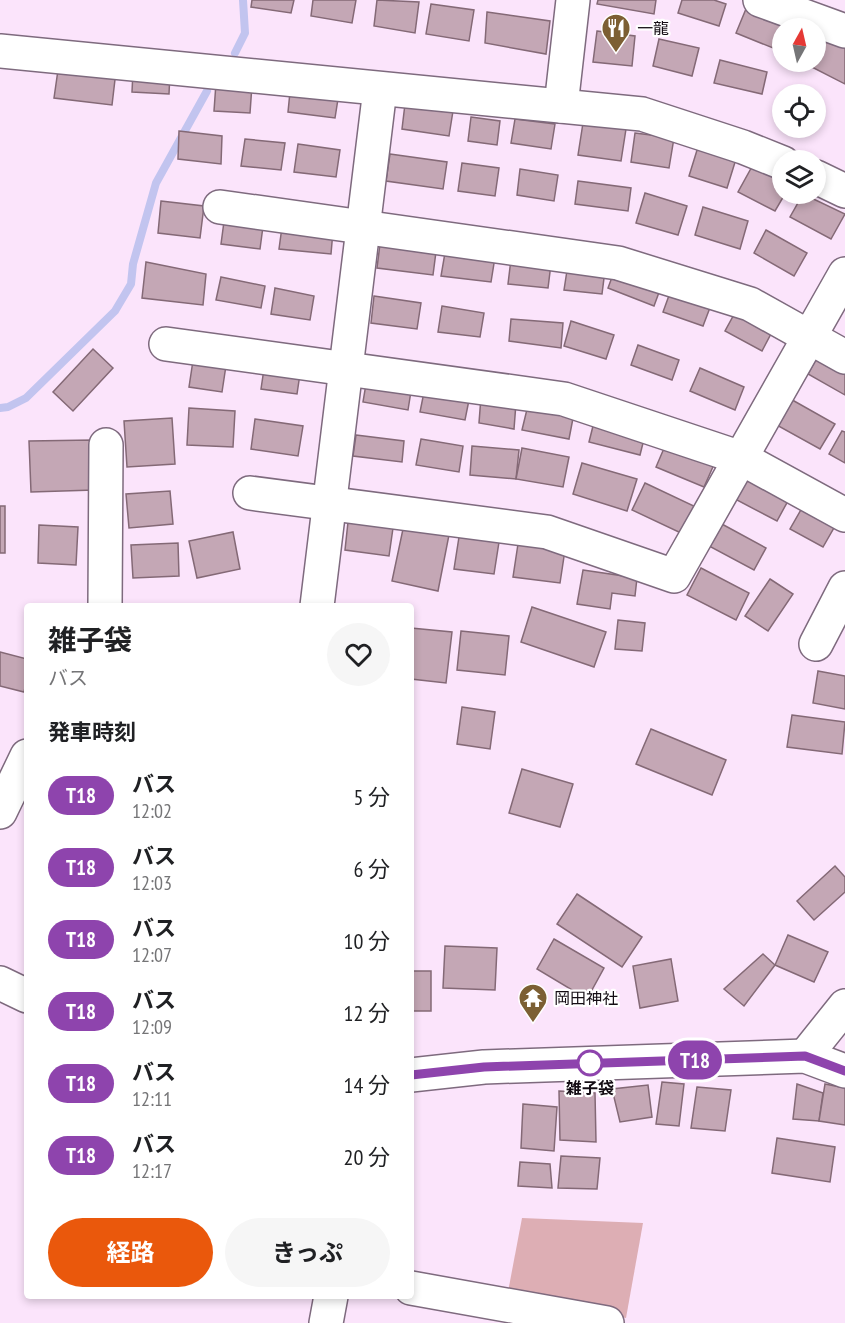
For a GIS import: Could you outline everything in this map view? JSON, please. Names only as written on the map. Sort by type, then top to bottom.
[{"type":"street","points":[[561,106],[573,0]]},
{"type":"street","points":[[760,0],[845,31]]},
{"type":"street","points":[[2,49],[642,114],[743,147],[772,159]]},
{"type":"street","points":[[317,603],[380,89]]},
{"type":"street","points":[[826,182],[845,191]]},
{"type":"street","points":[[220,207],[618,263],[750,304],[845,357]]},
{"type":"street","points":[[250,493],[547,532],[674,576],[845,274]]},
{"type":"street","points":[[166,344],[564,399],[741,458],[845,515]]},
{"type":"street","points":[[105,603],[106,445]]},
{"type":"street","points":[[816,644],[845,588]]},
{"type":"street","points":[[0,812],[24,762]]},
{"type":"street","points":[[0,983],[24,995]]},
{"type":"street","points":[[805,1056],[845,1006]]},
{"type":"street","points":[[414,1075],[484,1067],[805,1056],[845,1071]]},
{"type":"street","points":[[414,1289],[607,1323]]},
{"type":"street","points":[[326,1323],[330,1299]]},
{"type":"shaded area","points":[[522,1218],[643,1223],[626,1318],[507,1297]]},
{"type":"building","points":[[252,0],[294,0],[291,13],[251,7]]},
{"type":"building","points":[[313,0],[356,0],[352,23],[311,16]]},
{"type":"building","points":[[377,0],[419,2],[415,33],[374,26]]},
{"type":"building","points":[[598,0],[656,0],[654,14],[597,4]]},
{"type":"building","points":[[682,0],[714,0],[726,4],[719,26],[678,13]]},
{"type":"building","points":[[431,4],[474,10],[469,41],[426,34]]},
{"type":"building","points":[[748,4],[781,18],[772,18],[772,48],[736,33]]},
{"type":"building","points":[[487,12],[550,21],[546,54],[485,43]]},
{"type":"building","points":[[597,31],[635,36],[632,66],[593,62]]},
{"type":"building","points":[[659,39],[699,48],[692,76],[653,66]]},
{"type":"building","points":[[826,41],[845,46],[845,84],[822,72],[826,72]]},
{"type":"building","points":[[720,60],[767,72],[762,94],[714,83]]},
{"type":"building","points":[[59,63],[116,71],[112,105],[54,98]]},
{"type":"building","points":[[133,71],[170,73],[169,94],[132,92]]},
{"type":"building","points":[[216,83],[252,85],[250,113],[214,111]]},
{"type":"building","points":[[290,92],[338,99],[335,118],[288,112]]},
{"type":"building","points":[[405,104],[453,111],[449,136],[402,129]]},
{"type":"building","points":[[471,117],[500,121],[497,145],[468,141]]},
{"type":"building","points":[[515,119],[555,124],[551,149],[511,143]]},
{"type":"building","points":[[583,123],[626,129],[621,161],[578,155]]},
{"type":"building","points":[[179,131],[222,136],[221,164],[178,159]]},
{"type":"building","points":[[635,133],[674,138],[669,168],[631,162]]},
{"type":"building","points":[[245,139],[285,143],[281,170],[241,166]]},
{"type":"building","points":[[298,144],[340,150],[336,177],[294,172]]},
{"type":"building","points":[[698,147],[736,159],[727,188],[689,176]]},
{"type":"building","points":[[390,154],[447,162],[443,189],[386,181]]},
{"type":"building","points":[[462,163],[499,168],[495,196],[458,191]]},
{"type":"building","points":[[754,163],[772,173],[772,204],[779,204],[775,211],[738,192]]},
{"type":"building","points":[[520,169],[558,175],[554,201],[517,195]]},
{"type":"building","points":[[578,181],[631,188],[628,211],[575,204]]},
{"type":"building","points":[[645,193],[687,206],[678,235],[636,223]]},
{"type":"building","points":[[161,201],[204,206],[200,238],[158,233]]},
{"type":"building","points":[[797,204],[824,204],[845,214],[831,239],[790,217]]},
{"type":"building","points":[[703,207],[748,221],[740,249],[695,235]]},
{"type":"building","points":[[225,214],[264,219],[260,249],[221,244]]},
{"type":"building","points":[[282,227],[333,231],[331,254],[279,249]]},
{"type":"building","points":[[766,230],[807,253],[794,276],[754,253]]},
{"type":"building","points":[[381,236],[437,244],[433,275],[377,268]]},
{"type":"building","points":[[446,247],[495,257],[491,282],[441,276]]},
{"type":"building","points":[[511,259],[551,264],[548,288],[508,284]]},
{"type":"building","points":[[146,262],[206,274],[203,305],[142,298]]},
{"type":"building","points":[[568,264],[605,270],[602,294],[564,290]]},
{"type":"building","points":[[615,269],[661,287],[654,306],[608,288]]},
{"type":"building","points":[[221,277],[265,286],[261,308],[216,300]]},
{"type":"building","points":[[275,288],[314,296],[310,320],[271,314]]},
{"type":"building","points":[[671,290],[711,305],[703,326],[663,312]]},
{"type":"building","points":[[374,296],[421,303],[417,329],[371,323]]},
{"type":"building","points":[[442,306],[484,313],[480,337],[438,332]]},
{"type":"building","points":[[737,309],[774,328],[762,351],[725,331]]},
{"type":"building","points":[[511,319],[563,323],[561,348],[509,341]]},
{"type":"building","points":[[571,321],[614,335],[606,359],[564,346]]},
{"type":"building","points":[[638,345],[679,360],[672,380],[631,365]]},
{"type":"building","points":[[93,349],[113,368],[73,411],[53,392]]},
{"type":"building","points":[[820,352],[845,366],[845,395],[808,374]]},
{"type":"building","points":[[194,354],[227,359],[222,392],[189,387]]},
{"type":"building","points":[[265,362],[301,367],[297,394],[261,389]]},
{"type":"building","points":[[700,368],[744,387],[735,410],[690,391]]},
{"type":"building","points":[[367,378],[412,385],[408,410],[363,402]]},
{"type":"building","points":[[425,387],[470,395],[465,420],[420,412]]},
{"type":"building","points":[[481,397],[516,403],[514,429],[479,423]]},
{"type":"building","points":[[787,397],[835,424],[820,449],[773,423]]},
{"type":"building","points":[[528,405],[574,413],[569,439],[522,430]]},
{"type":"building","points":[[189,408],[235,411],[233,447],[187,445]]},
{"type":"building","points":[[172,418],[175,464],[127,467],[124,421]]},
{"type":"building","points":[[255,419],[303,426],[298,456],[251,449]]},
{"type":"building","points":[[594,422],[645,435],[640,455],[589,442]]},
{"type":"building","points":[[842,431],[845,432],[845,463],[829,454]]},
{"type":"building","points":[[356,435],[404,441],[402,462],[353,456]]},
{"type":"building","points":[[421,439],[463,446],[459,472],[416,465]]},
{"type":"building","points":[[668,439],[716,460],[704,487],[656,467]]},
{"type":"building","points":[[93,440],[94,490],[31,492],[29,441]]},
{"type":"building","points":[[472,446],[519,450],[516,479],[470,475]]},
{"type":"building","points":[[522,448],[569,457],[563,487],[516,479]]},
{"type":"building","points":[[582,463],[637,479],[627,511],[573,494]]},
{"type":"building","points":[[747,477],[789,499],[777,521],[735,499]]},
{"type":"building","points":[[645,483],[696,507],[683,534],[632,510]]},
{"type":"building","points":[[170,491],[173,524],[129,528],[126,494]]},
{"type":"building","points":[[0,506],[5,506],[5,553],[0,553]]},
{"type":"building","points":[[802,508],[835,526],[823,547],[790,529]]},
{"type":"building","points":[[348,522],[393,528],[389,556],[345,550]]},
{"type":"building","points":[[720,523],[766,548],[754,570],[709,546]]},
{"type":"building","points":[[39,525],[78,527],[76,565],[38,563]]},
{"type":"building","points":[[403,529],[449,535],[438,591],[392,581]]},
{"type":"building","points":[[233,532],[240,569],[197,578],[189,541]]},
{"type":"building","points":[[459,537],[499,542],[494,574],[454,569]]},
{"type":"building","points":[[178,543],[179,576],[133,578],[131,545]]},
{"type":"building","points":[[518,544],[565,550],[560,583],[513,577]]},
{"type":"building","points":[[701,568],[749,593],[736,620],[687,595]]},
{"type":"building","points":[[583,570],[637,578],[635,596],[612,593],[610,609],[577,604]]},
{"type":"building","points":[[770,579],[793,594],[768,631],[745,616]]},
{"type":"building","points":[[532,607],[606,632],[594,667],[521,642]]},
{"type":"building","points":[[618,620],[645,623],[642,651],[615,649]]},
{"type":"building","points":[[414,628],[452,632],[446,683],[414,679]]},
{"type":"building","points":[[461,631],[509,636],[505,675],[457,670]]},
{"type":"building","points":[[0,652],[24,658],[24,692],[0,686]]},
{"type":"building","points":[[818,671],[845,676],[845,709],[813,703]]},
{"type":"building","points":[[462,707],[495,712],[490,749],[457,744]]},
{"type":"building","points":[[792,715],[845,722],[842,754],[787,747]]},
{"type":"building","points":[[651,729],[726,760],[712,795],[636,764]]},
{"type":"building","points":[[522,769],[573,784],[560,827],[509,813]]},
{"type":"building","points":[[835,866],[845,877],[845,892],[814,920],[797,901]]},
{"type":"building","points":[[577,894],[642,937],[622,967],[557,924]]},
{"type":"building","points":[[788,935],[828,952],[814,982],[775,965]]},
{"type":"building","points":[[554,939],[604,968],[587,999],[537,969]]},
{"type":"building","points":[[445,946],[497,948],[495,990],[443,988]]},
{"type":"building","points":[[763,954],[775,965],[744,1006],[724,989]]},
{"type":"building","points":[[671,959],[678,1001],[640,1008],[633,966]]},
{"type":"building","points":[[414,971],[431,971],[431,1011],[414,1011]]},
{"type":"building","points":[[662,1082],[684,1084],[679,1126],[656,1124]]},
{"type":"building","points":[[797,1084],[823,1093],[819,1121],[793,1119]]},
{"type":"building","points":[[825,1084],[845,1088],[845,1125],[819,1121]]},
{"type":"building","points":[[648,1085],[652,1117],[620,1122],[612,1089]]},
{"type":"building","points":[[697,1087],[731,1090],[725,1131],[691,1128]]},
{"type":"building","points":[[559,1091],[595,1093],[596,1142],[560,1140]]},
{"type":"building","points":[[523,1104],[557,1107],[554,1151],[521,1148]]},
{"type":"building","points":[[777,1138],[835,1147],[830,1182],[772,1173]]},
{"type":"building","points":[[561,1156],[600,1158],[597,1189],[558,1188]]},
{"type":"building","points":[[520,1162],[550,1164],[552,1188],[518,1186]]},
{"type":"waterway","points":[[235,53],[245,33],[243,0]]},
{"type":"waterway","points":[[0,408],[8,407],[26,398],[115,311],[131,284],[133,264],[156,183],[207,91]]},
{"type":"bus line","name":"T18","points":[[414,1075],[484,1067],[805,1056],[845,1071]]},
{"type":"place","name":"一龍","points":[[616,54]]},
{"type":"place","name":"岡田神社","points":[[533,1024]]},
{"type":"place","name":"雑子袋","points":[[590,1063]]}]
